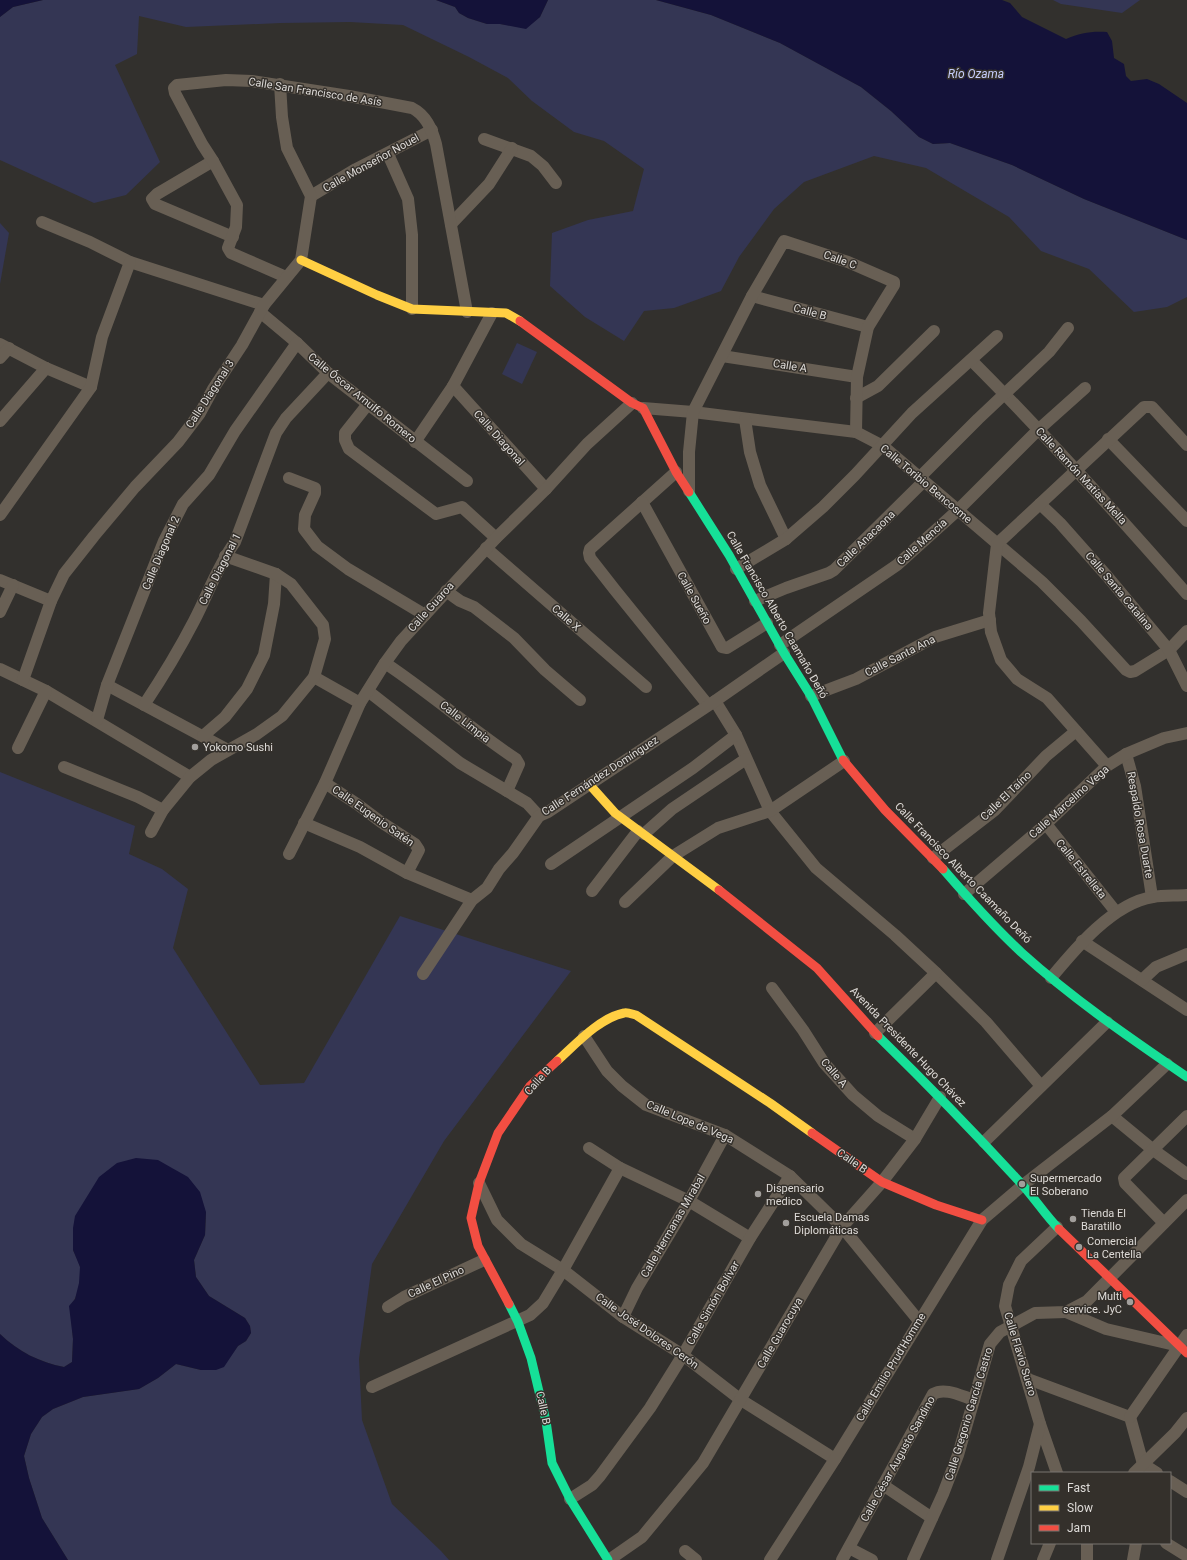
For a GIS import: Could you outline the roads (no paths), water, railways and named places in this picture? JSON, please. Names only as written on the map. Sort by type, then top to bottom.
[{"type":"street","name":"Calle San Francisco de Asís","points":[[286,277],[231,253],[228,248],[233,237],[237,206],[213,161],[202,144],[174,88],[176,85],[226,80],[280,84],[412,108],[418,112],[425,118],[432,130],[436,144],[467,312]]},
{"type":"street","points":[[280,84],[282,117],[287,148],[311,196],[301,260],[377,295],[412,308],[506,313],[514,316],[632,403],[643,408]]},
{"type":"street","name":"Calle Monseñor Nouel","points":[[311,196],[356,169],[388,154],[432,130]]},
{"type":"street","points":[[484,139],[532,156],[543,166],[556,184]]},
{"type":"street","points":[[451,224],[489,184],[512,148]]},
{"type":"street","points":[[388,154],[408,200],[412,235],[412,308]]},
{"type":"street","points":[[213,161],[152,199],[155,204],[233,237]]},
{"type":"street","name":"Calle Óscar Arnulfo Romero","points":[[42,222],[90,242],[130,262],[262,309],[328,373],[467,481]]},
{"type":"street","name":"Calle C","points":[[752,296],[782,242],[786,241],[848,262],[893,281],[894,284],[868,327]]},
{"type":"street","name":"Calle Diagonal 3","points":[[23,680],[51,601],[64,574],[135,487],[178,442],[200,413],[213,389],[242,345],[262,309],[301,260]]},
{"type":"street","points":[[0,516],[91,387],[102,337],[130,262]]},
{"type":"street","points":[[689,491],[689,452],[693,412],[752,296]]},
{"type":"street","name":"Calle B","points":[[752,296],[868,327]]},
{"type":"street","points":[[415,442],[453,386],[492,313]]},
{"type":"street","points":[[856,432],[857,377],[868,327]]},
{"type":"street","name":"Calle Anacaona","points":[[755,601],[786,588],[829,574],[834,570],[978,419],[1049,352],[1068,328]]},
{"type":"street","points":[[856,398],[878,386],[934,331]]},
{"type":"street","points":[[736,569],[786,539],[822,507],[883,446],[912,414],[998,336]]},
{"type":"street","name":"Calle Diagonal 2","points":[[97,720],[107,685],[164,541],[183,504],[209,475],[235,431],[297,343]]},
{"type":"street","points":[[0,358],[4,346],[46,368],[91,387]]},
{"type":"street","name":"Calle A","points":[[722,356],[857,377]]},
{"type":"street","name":"Calle Ramón Matías Mella","points":[[971,360],[1109,505],[1187,594]]},
{"type":"street","points":[[0,421],[46,368]]},
{"type":"street","name":"Calle Diagonal 1","points":[[144,705],[166,672],[191,626],[225,556],[235,542],[276,433],[286,418],[328,373]]},
{"type":"street","name":"Calle Diagonal","points":[[453,386],[546,489]]},
{"type":"street","name":"Calle Mencía","points":[[782,649],[897,565],[958,510],[1038,430],[1085,388]]},
{"type":"street","name":"Calle Guaroa","points":[[289,854],[325,783],[360,703],[384,663],[401,641],[486,548],[546,489],[587,444],[632,403]]},
{"type":"street","points":[[368,404],[345,433],[345,440],[349,448],[436,514],[462,507],[496,538]]},
{"type":"street","points":[[1107,766],[1047,698],[1017,679],[1001,660],[991,632],[989,613],[997,544],[1144,407],[1152,407],[1185,440]]},
{"type":"street","name":"Calle Toribio Bencosme","points":[[643,408],[693,412],[856,432],[883,446],[1042,582],[1081,620],[1126,670],[1130,672],[1135,671],[1169,650]]},
{"type":"street","name":"Calle Francisco Alberto Caamaño Deñó","points":[[643,408],[676,472],[689,491],[811,696],[844,761],[885,810],[933,858],[964,894],[1021,952],[1051,978],[1107,1022],[1187,1077]]},
{"type":"street","points":[[745,419],[750,452],[760,485],[786,539]]},
{"type":"street","points":[[1108,439],[1187,521]]},
{"type":"street","points":[[676,472],[590,549],[590,558],[736,735],[770,812],[816,868],[895,935],[936,973],[986,1022],[1041,1086]]},
{"type":"street","points":[[289,478],[315,488],[315,493],[305,515],[304,529],[317,546],[348,569],[425,615]]},
{"type":"street","name":"Calle Sueño","points":[[642,502],[722,647],[727,648],[767,623]]},
{"type":"street","name":"Calle Santa Catalina","points":[[1040,504],[1060,523],[1102,570],[1169,650],[1187,686]]},
{"type":"street","name":"Calle X","points":[[486,548],[646,687]]},
{"type":"street","points":[[151,832],[163,810],[190,777],[211,760],[257,734],[282,716],[314,676],[325,639],[323,625],[290,584],[276,574],[225,556]]},
{"type":"street","points":[[203,736],[225,717],[247,689],[264,655],[274,604],[276,574]]},
{"type":"street","points":[[0,580],[51,601]]},
{"type":"street","points":[[0,612],[13,585]]},
{"type":"street","points":[[446,591],[460,601],[474,607],[508,634],[545,670],[580,700]]},
{"type":"street","name":"Calle Santa Ana","points":[[811,696],[856,678],[935,637],[990,620]]},
{"type":"street","points":[[1169,650],[1187,631]]},
{"type":"street","name":"Calle Fernández Domínguez","points":[[423,974],[472,900],[488,888],[499,869],[513,853],[538,816],[548,812],[711,703],[782,649]]},
{"type":"street","name":"Calle Limpia","points":[[384,663],[413,681],[474,730],[516,759],[519,764],[507,791]]},
{"type":"street","points":[[0,669],[46,691],[97,720],[190,777]]},
{"type":"street","points":[[314,676],[360,703]]},
{"type":"street","points":[[107,685],[228,750]]},
{"type":"street","points":[[18,748],[46,691]]},
{"type":"street","points":[[368,691],[460,763],[527,803],[538,816]]},
{"type":"street","name":"Calle El Taíno","points":[[933,858],[995,810],[1046,756],[1076,731]]},
{"type":"street","name":"Calle Marcelino Vega","points":[[964,894],[1046,824],[1107,766],[1126,754],[1164,738],[1187,733]]},
{"type":"street","points":[[551,864],[693,768],[736,735]]},
{"type":"street","name":"Respaldo Rosa Duarte","points":[[1126,754],[1135,786],[1152,897]]},
{"type":"street","points":[[592,891],[641,832],[746,759]]},
{"type":"street","points":[[625,902],[673,856],[718,828],[770,812],[844,761]]},
{"type":"street","points":[[64,767],[138,797],[163,810]]},
{"type":"street","name":"Calle Eugenio Satén","points":[[325,783],[415,844],[419,850],[407,873]]},
{"type":"street","name":"Avenida Presidente Hugo Chávez","points":[[589,784],[615,813],[748,912],[817,968],[875,1033],[984,1142],[1023,1185],[1057,1227],[1183,1350]]},
{"type":"street","points":[[304,823],[360,847],[407,873],[472,900]]},
{"type":"street","name":"Calle Estrelleta","points":[[1046,824],[1116,912]]},
{"type":"street","points":[[1051,978],[1082,941],[1116,912],[1136,902],[1152,897],[1187,895]]},
{"type":"street","points":[[1082,941],[1187,1010]]},
{"type":"street","points":[[1142,980],[1156,967],[1187,954]]},
{"type":"street","points":[[875,1033],[936,973]]},
{"type":"street","name":"Calle A","points":[[772,988],[803,1030],[824,1063],[853,1095],[878,1116],[915,1139]]},
{"type":"street","name":"Calle B","points":[[609,1560],[570,1499],[552,1463],[546,1421],[531,1358],[518,1322],[484,1260],[478,1246],[471,1218],[479,1183],[498,1133],[530,1086],[584,1036],[608,1020],[625,1012],[636,1015],[770,1103],[882,1182],[936,1205],[982,1220]]},
{"type":"street","points":[[984,1142],[1107,1022]]},
{"type":"street","name":"Calle Lope de Vega","points":[[584,1036],[607,1071],[622,1086],[646,1105],[725,1135],[790,1176],[842,1227],[919,1321]]},
{"type":"street","name":"Calle Emilio Prud'Homme","points":[[770,1560],[835,1459],[982,1220],[1023,1185],[1112,1116],[1167,1064]]},
{"type":"street","name":"Calle Guarocuya","points":[[609,1560],[642,1537],[703,1463],[842,1227],[882,1182],[915,1139],[940,1097]]},
{"type":"street","points":[[1112,1116],[1152,1149],[1187,1174]]},
{"type":"street","points":[[1164,1223],[1124,1180],[1124,1176],[1187,1116]]},
{"type":"street","name":"Calle Hermanas Mirabal","points":[[623,1318],[637,1288],[689,1202],[725,1135]]},
{"type":"street","points":[[589,1148],[620,1168],[689,1202],[750,1238]]},
{"type":"street","points":[[372,1388],[518,1322],[530,1315],[543,1303],[620,1168]]},
{"type":"street","name":"Calle Simón Bolívar","points":[[570,1499],[592,1484],[600,1476],[650,1408],[683,1355],[750,1238],[790,1176]]},
{"type":"street","name":"Calle José Dolores Cerón","points":[[479,1183],[497,1220],[521,1244],[563,1270],[623,1318],[683,1355],[741,1400],[835,1459]]},
{"type":"street","name":"Calle Gregorio García Castro","points":[[913,1560],[944,1494],[958,1455],[990,1344],[1000,1332],[1035,1313],[1066,1312],[1087,1301],[1187,1200]]},
{"type":"street","name":"Calle Flavio Suero","points":[[1057,1227],[1021,1261],[1009,1285],[1005,1306],[1028,1379],[1040,1424],[1057,1472]]},
{"type":"street","name":"Calle El Pino","points":[[388,1307],[404,1297],[484,1260]]},
{"type":"street","points":[[1066,1312],[1106,1329],[1183,1350]]},
{"type":"street","points":[[1130,1418],[1183,1350],[1187,1335]]},
{"type":"street","points":[[1028,1379],[1130,1418]]},
{"type":"street","name":"Calle César Augusto Sandino","points":[[842,1560],[933,1394],[943,1391],[974,1400]]},
{"type":"street","points":[[1130,1418],[1143,1464],[1155,1472]]},
{"type":"street","points":[[1135,1472],[1175,1433],[1187,1418]]},
{"type":"street","points":[[997,1560],[1029,1467],[1040,1424]]},
{"type":"street","points":[[1171,1482],[1187,1492]]},
{"type":"street","points":[[883,1485],[932,1518]]},
{"type":"street","points":[[1043,1560],[1050,1544]]},
{"type":"street","points":[[1087,1544],[1087,1560]]},
{"type":"street","points":[[1133,1560],[1136,1544]]},
{"type":"street","points":[[1168,1544],[1187,1556]]},
{"type":"street","points":[[849,1548],[872,1560]]},
{"type":"street","points":[[686,1551],[696,1560]]},
{"type":"water","points":[[0,0],[43,0],[13,7],[0,17]]},
{"type":"water","points":[[436,0],[548,0],[540,17],[526,29],[500,24],[487,24],[468,18],[459,13],[455,7]]},
{"type":"water","name":"Río Ozama","points":[[656,0],[1002,0],[1010,3],[1022,17],[1066,39],[1086,33],[1107,32],[1112,41],[1114,58],[1124,64],[1126,76],[1131,81],[1147,79],[1159,84],[1187,103],[1187,240],[1084,199],[1012,165],[950,143],[933,144],[919,137],[891,111],[861,87],[780,43],[711,15]]},
{"type":"water","points":[[136,1158],[158,1160],[188,1177],[200,1192],[206,1212],[205,1235],[194,1260],[196,1277],[209,1296],[245,1318],[250,1326],[251,1333],[246,1341],[238,1346],[224,1367],[216,1370],[201,1370],[176,1364],[158,1378],[139,1389],[83,1397],[53,1409],[42,1417],[31,1434],[24,1456],[29,1478],[42,1518],[68,1560],[0,1560],[0,1334],[14,1346],[38,1359],[64,1367],[72,1362],[73,1339],[69,1306],[75,1299],[79,1283],[80,1267],[73,1250],[73,1228],[75,1216],[99,1177],[117,1163]]},
{"type":"place","name":"Yokomo Sushi","points":[[195,747]]},
{"type":"place","name":"Supermercado El Soberano","points":[[1022,1184]]},
{"type":"place","name":"Dispensario medico","points":[[758,1194]]},
{"type":"place","name":"Tienda El Baratillo","points":[[1073,1219]]},
{"type":"place","name":"Escuela Damas Diplomáticas","points":[[786,1223]]},
{"type":"place","name":"Comercial La Centella","points":[[1079,1247]]},
{"type":"place","name":"Multi service. JyC","points":[[1130,1302]]}]
